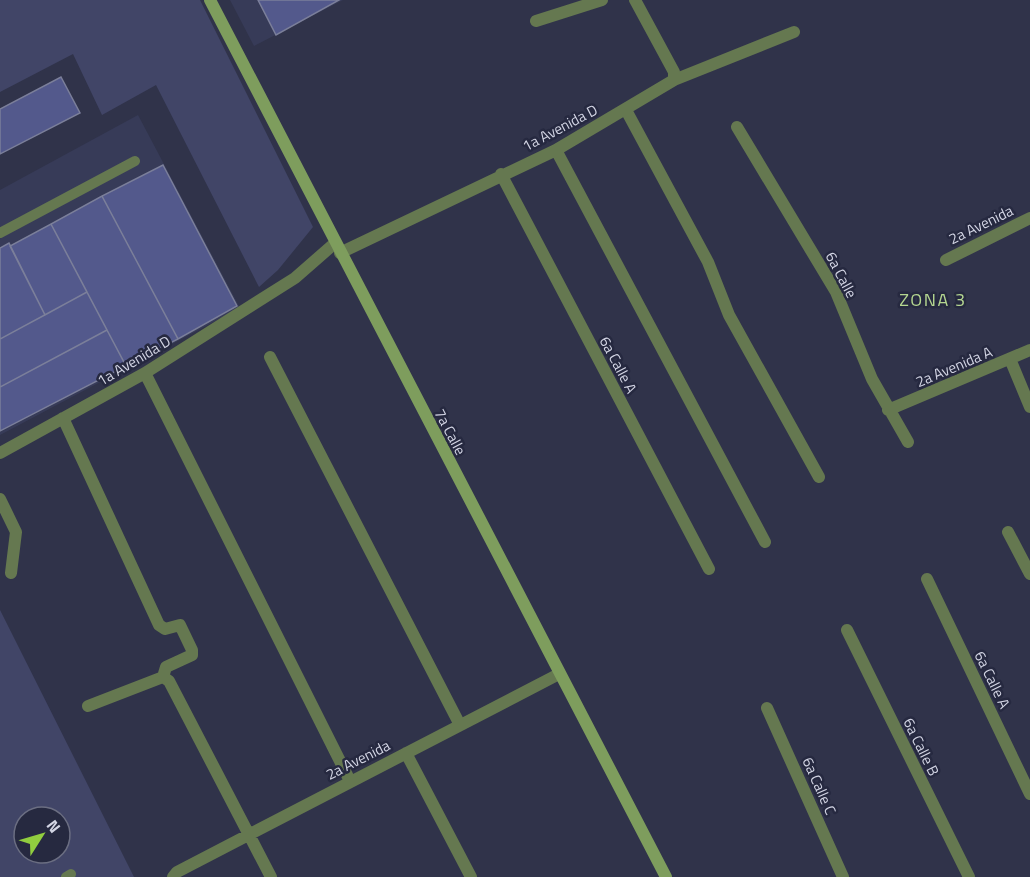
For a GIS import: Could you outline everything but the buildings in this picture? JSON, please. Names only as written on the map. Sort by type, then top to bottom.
[{"type":"street","name":"7a Calle","points":[[210,0],[666,877]]},
{"type":"street","points":[[536,21],[602,0]]},
{"type":"street","points":[[635,0],[674,72],[674,80]]},
{"type":"street","name":"1a Avenida D","points":[[0,453],[145,373],[295,278],[337,248],[556,150],[674,80],[794,32]]},
{"type":"street","points":[[626,110],[708,262],[729,315],[819,477]]},
{"type":"street","name":"6a Calle","points":[[737,127],[836,292],[872,379],[908,442]]},
{"type":"street","points":[[556,150],[765,542]]},
{"type":"street","name":"6a Calle A","points":[[501,174],[709,569]]},
{"type":"street","name":"2a Avenida","points":[[946,260],[1030,218]]},
{"type":"street","name":"2a Avenida A","points":[[888,410],[1030,350]]},
{"type":"street","points":[[270,357],[460,724]]},
{"type":"street","points":[[1010,359],[1030,406]]},
{"type":"street","points":[[145,373],[350,782]]},
{"type":"street","points":[[63,418],[159,626],[165,629],[180,626],[192,650],[192,655],[188,658],[168,665],[163,677],[88,706]]},
{"type":"street","points":[[0,499],[15,532],[11,573]]},
{"type":"street","points":[[1008,532],[1030,574]]},
{"type":"street","name":"6a Calle A","points":[[927,579],[1030,794]]},
{"type":"street","name":"6a Calle B","points":[[847,630],[969,877]]},
{"type":"street","name":"2a Avenida","points":[[173,877],[177,872],[249,834],[559,674]]},
{"type":"street","points":[[163,677],[169,681],[271,877]]},
{"type":"street","name":"6a Calle C","points":[[767,708],[843,877]]},
{"type":"street","points":[[406,753],[471,877]]},
{"type":"lane","points":[[0,233],[135,161]]},
{"type":"shaded area","points":[[0,0],[200,0],[313,227],[278,270],[259,287],[156,85],[102,115],[73,54],[0,92]]},
{"type":"shaded area","points":[[230,0],[343,0],[254,46]]},
{"type":"shaded area","points":[[138,115],[240,308],[0,435],[0,190]]},
{"type":"shaded area","points":[[0,610],[134,877],[0,877]]},
{"type":"district","name":"ZONA 3","points":[[933,300]]}]
